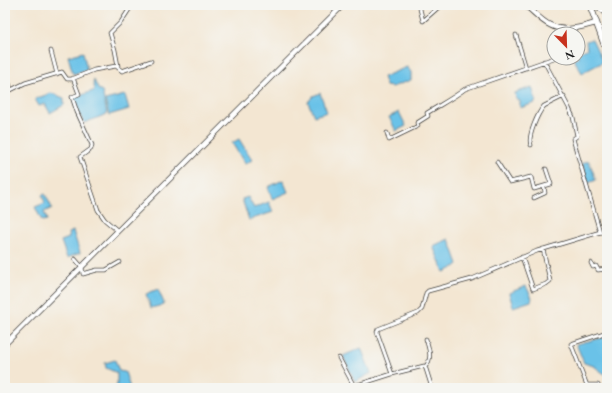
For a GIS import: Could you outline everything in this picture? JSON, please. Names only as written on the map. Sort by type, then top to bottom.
[{"type":"highway","points":[[590,5],[596,23],[604,36],[607,52]]},
{"type":"highway","points":[[596,5],[607,13]]},
{"type":"street","points":[[118,68],[110,33],[121,22],[132,5]]},
{"type":"street","points":[[5,344],[343,5]]},
{"type":"street","points":[[419,5],[423,21],[441,5]]},
{"type":"street","points":[[525,5],[549,25],[553,26]]},
{"type":"street","points":[[586,26],[596,23]]},
{"type":"street","points":[[516,35],[526,68]]},
{"type":"street","points":[[51,51],[57,74]]},
{"type":"street","points":[[5,92],[25,83],[62,72],[67,79],[94,70],[116,66],[122,71],[152,61]]},
{"type":"street","points":[[386,133],[390,140],[418,126],[418,123],[428,116],[427,113],[465,89],[544,61],[564,96],[573,117],[577,136],[573,139],[579,164],[581,164],[600,232]]},
{"type":"street","points":[[5,72],[11,90]]},
{"type":"street","points":[[73,78],[79,94],[72,97],[92,145],[92,149],[80,157],[98,210],[104,220],[118,231]]},
{"type":"street","points":[[531,145],[530,137],[537,118],[544,106],[564,96]]},
{"type":"street","points":[[497,162],[510,182],[531,177],[534,189],[550,184],[546,169]]},
{"type":"street","points":[[534,198],[546,193],[544,186]]},
{"type":"street","points":[[392,374],[377,332],[378,329],[418,313],[422,309],[426,293],[428,291],[472,279],[543,249],[607,231]]},
{"type":"street","points":[[522,258],[533,289],[546,284],[550,281],[543,249]]},
{"type":"street","points":[[75,259],[82,267],[83,274],[97,270],[106,270],[120,262]]},
{"type":"street","points":[[591,263],[593,267],[596,266],[598,270],[607,269]]},
{"type":"street","points":[[599,388],[598,385],[594,384],[588,386],[571,344],[607,332]]},
{"type":"street","points":[[425,367],[431,354],[426,339]]},
{"type":"street","points":[[339,358],[354,386]]},
{"type":"street","points":[[348,388],[419,366],[425,367]]},
{"type":"street","points":[[425,367],[432,388]]},
{"type":"water","points":[[592,39],[603,62],[582,73],[578,66],[586,66],[586,41]]},
{"type":"water","points":[[83,52],[87,70],[73,74],[68,56]]},
{"type":"water","points":[[407,67],[411,72],[411,80],[392,87],[386,86],[383,77]]},
{"type":"water","points":[[94,80],[98,89],[102,91],[107,114],[84,123],[74,98],[93,91],[95,89],[93,83]]},
{"type":"water","points":[[532,87],[536,100],[535,103],[520,108],[520,101],[516,99],[515,93]]},
{"type":"water","points":[[51,93],[64,98],[64,105],[50,113],[45,104],[39,106],[35,99]]},
{"type":"water","points":[[320,93],[327,112],[314,116],[308,102],[313,96]]},
{"type":"water","points":[[125,95],[129,109],[109,115],[105,100]]},
{"type":"water","points":[[399,112],[406,126],[396,131],[389,117]]},
{"type":"water","points":[[239,139],[252,160],[245,164],[232,143]]},
{"type":"water","points":[[589,161],[596,180],[588,183],[582,163]]},
{"type":"water","points":[[283,180],[288,192],[272,199],[268,187]]},
{"type":"water","points":[[45,194],[52,208],[44,212],[47,220],[42,221],[35,207],[45,203],[42,195]]},
{"type":"water","points":[[248,197],[254,208],[269,202],[273,212],[249,220],[242,199]]},
{"type":"water","points":[[73,231],[80,253],[67,258],[61,241],[69,238],[68,233]]},
{"type":"water","points":[[449,239],[458,264],[444,272],[433,246]]},
{"type":"water","points":[[526,286],[532,298],[531,301],[513,307],[509,293]]},
{"type":"water","points":[[158,289],[164,303],[163,305],[151,308],[146,294]]},
{"type":"water","points":[[607,337],[607,376],[594,366],[584,363],[576,344]]},
{"type":"water","points":[[361,348],[371,373],[355,382],[343,356]]},
{"type":"water","points":[[115,360],[119,371],[125,372],[130,388],[114,388],[117,385],[117,373],[106,368],[105,363]]}]
